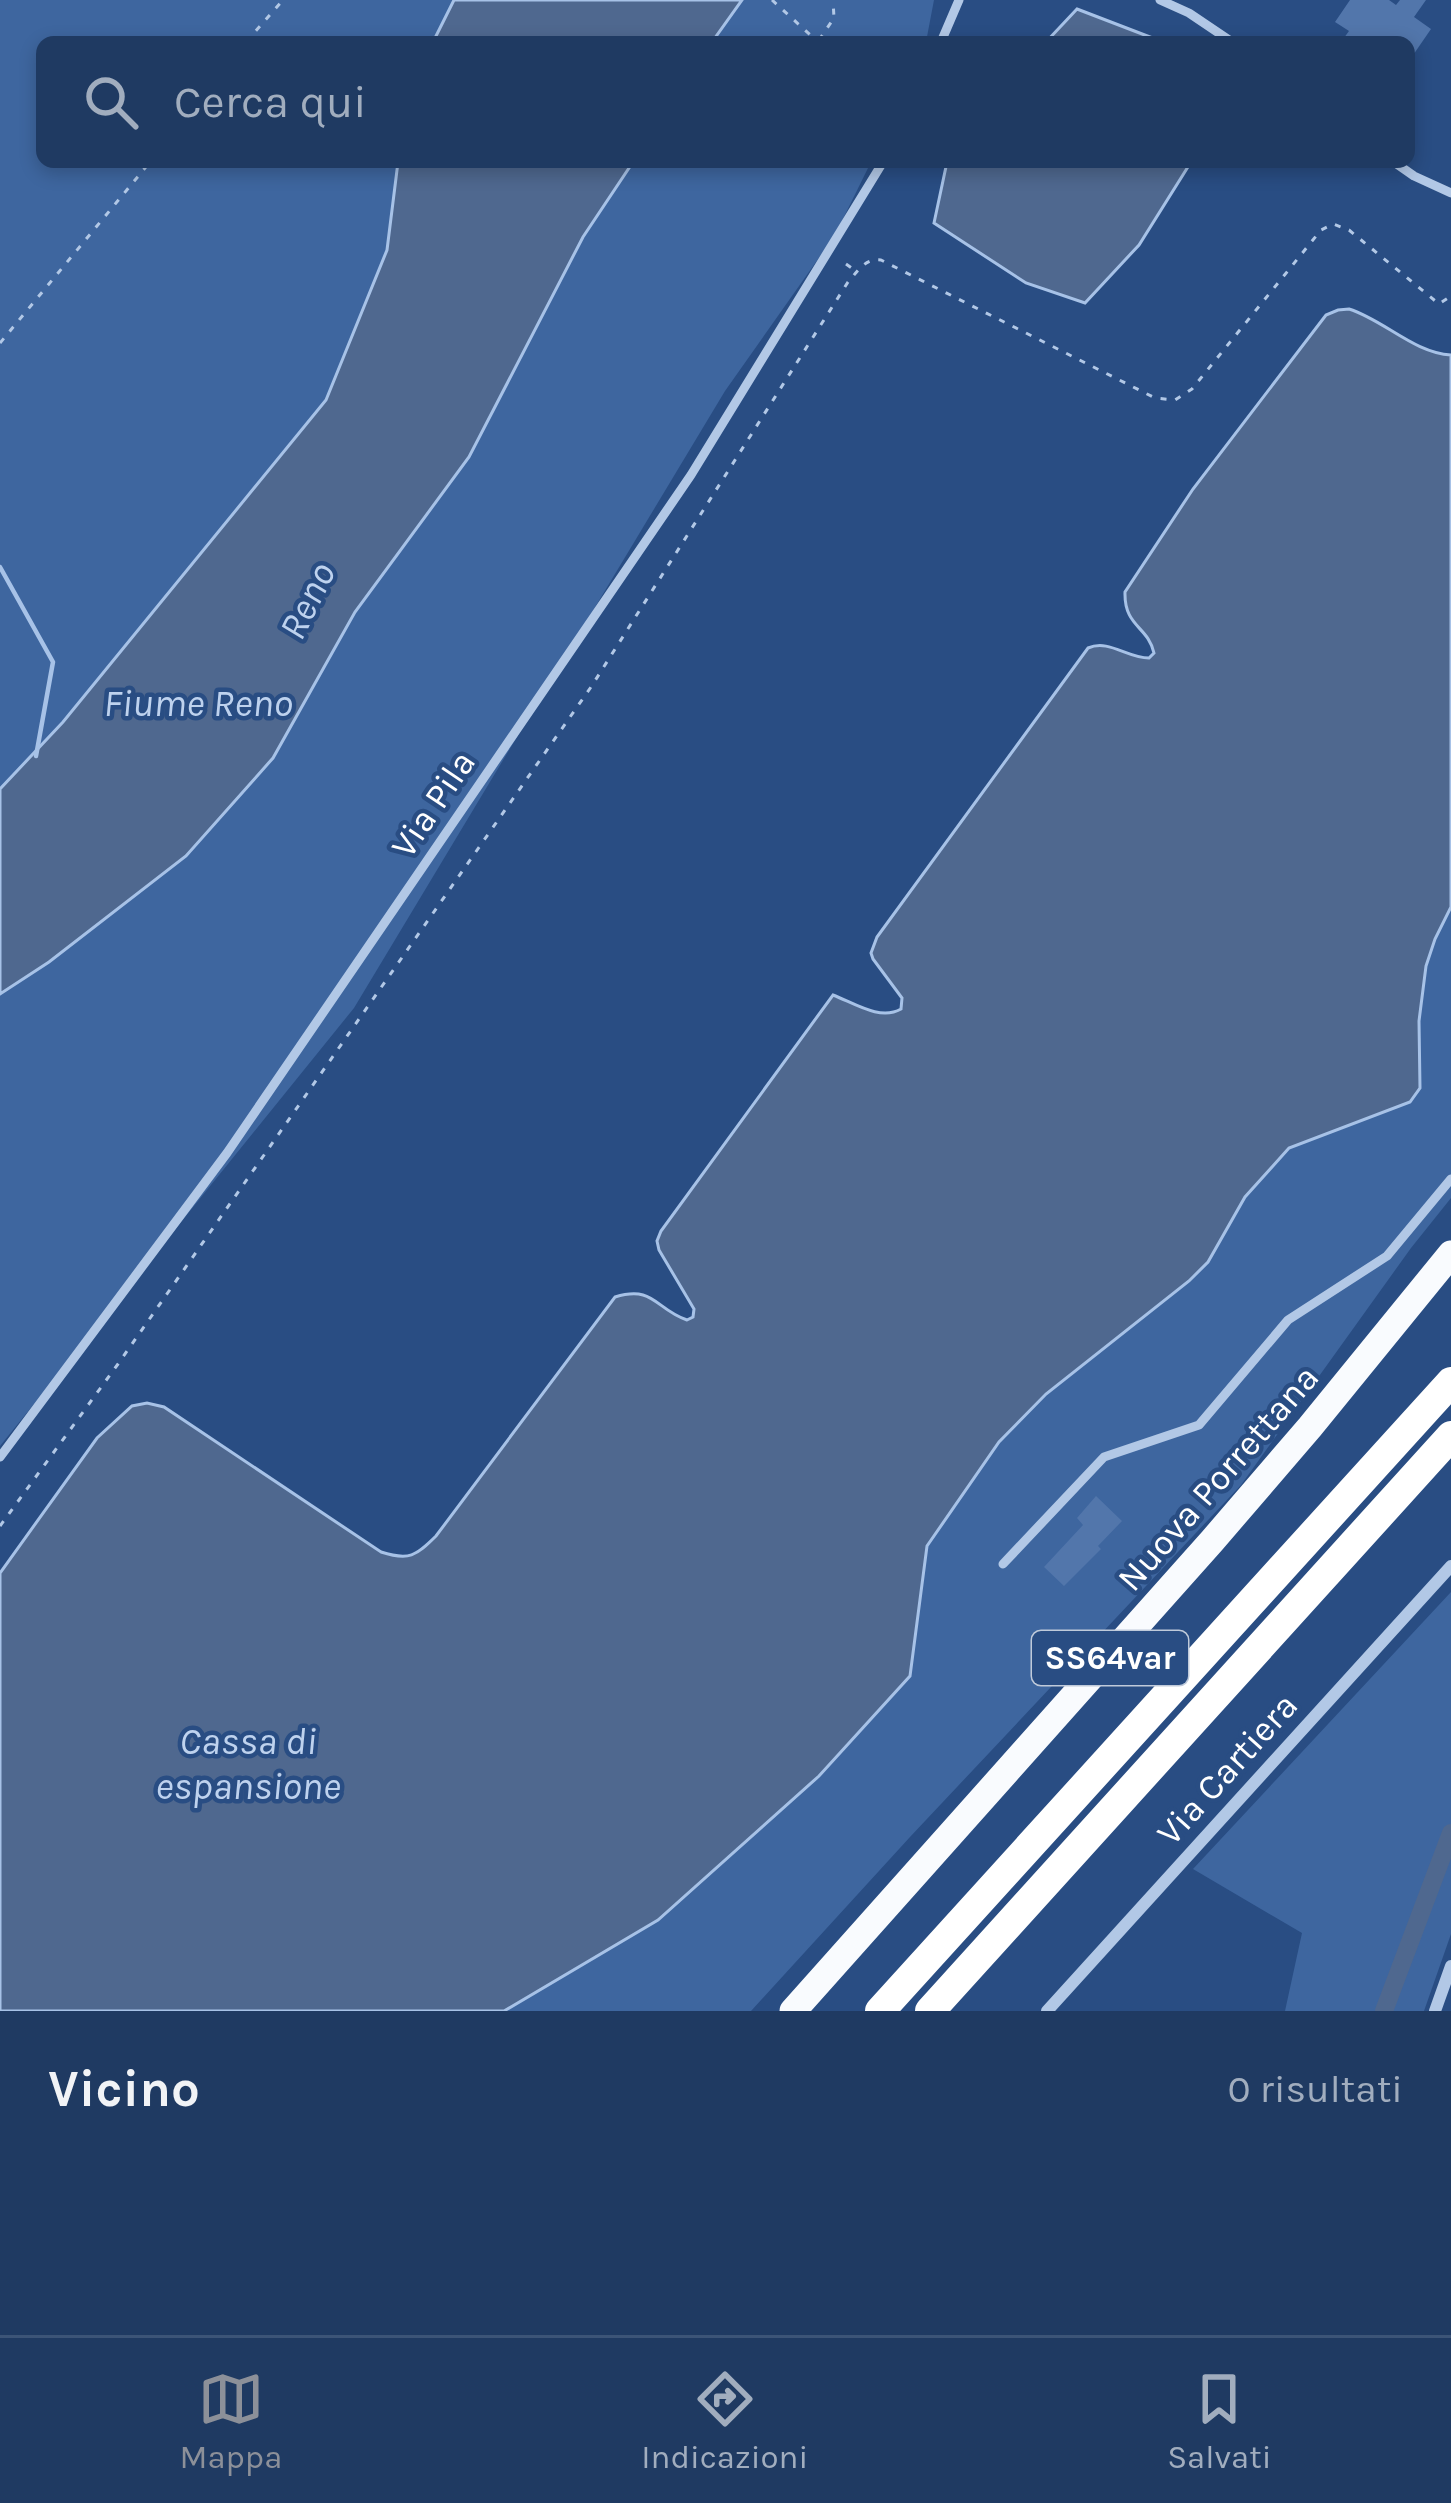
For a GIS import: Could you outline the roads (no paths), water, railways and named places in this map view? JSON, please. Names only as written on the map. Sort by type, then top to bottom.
[{"type":"highway","name":"Nuova Porrettana","points":[[793,2011],[1122,1645],[1451,1257]]},
{"type":"highway","points":[[880,2011],[1451,1382]]},
{"type":"highway","points":[[930,2011],[1451,1436]]},
{"type":"street","name":"Via Cartiera","points":[[1047,2011],[1451,1567]]},
{"type":"street","points":[[1435,2011],[1451,1966]]},
{"type":"lane","points":[[944,36],[959,0]]},
{"type":"lane","points":[[1160,0],[1223,36]]},
{"type":"lane","name":"Via Pila","points":[[0,1457],[226,1154],[692,476],[879,168]]},
{"type":"lane","points":[[1403,168],[1451,194]]},
{"type":"lane","points":[[1003,1564],[1105,1457],[1199,1425],[1288,1320],[1387,1256],[1451,1179]]},
{"type":"water","points":[[454,0],[742,0],[716,36],[436,36]]},
{"type":"water","points":[[1077,9],[1147,36],[1052,36]]},
{"type":"water","name":"Fiume Reno","points":[[397,168],[629,168],[583,237],[469,457],[355,612],[273,758],[186,856],[0,994],[0,789],[63,722],[326,400],[387,250]]},
{"type":"water","points":[[946,168],[1187,168],[1139,245],[1085,303],[1026,283],[934,223]]},
{"type":"water","name":"Cassa di espansione","points":[[1349,309],[1424,349],[1451,355],[1451,907],[1426,966],[1419,1021],[1420,1088],[1410,1102],[1289,1148],[1245,1197],[1208,1262],[1046,1394],[999,1442],[927,1546],[910,1676],[819,1776],[658,1920],[504,2011],[0,2011],[0,1573],[97,1438],[132,1406],[164,1407],[381,1552],[405,1556],[436,1536],[615,1297],[646,1296],[687,1320],[693,1317],[694,1309],[659,1250],[661,1231],[833,995],[876,1012],[901,1009],[902,998],[871,953],[877,937],[1088,648],[1103,646],[1149,658],[1154,653],[1128,612],[1125,592],[1193,489],[1326,315]]},
{"type":"waterway","points":[[0,567],[53,662],[36,756]]},
{"type":"waterway","points":[[1384,2011],[1451,1833]]},
{"type":"water label","name":"Reno","points":[[307,601]]}]
